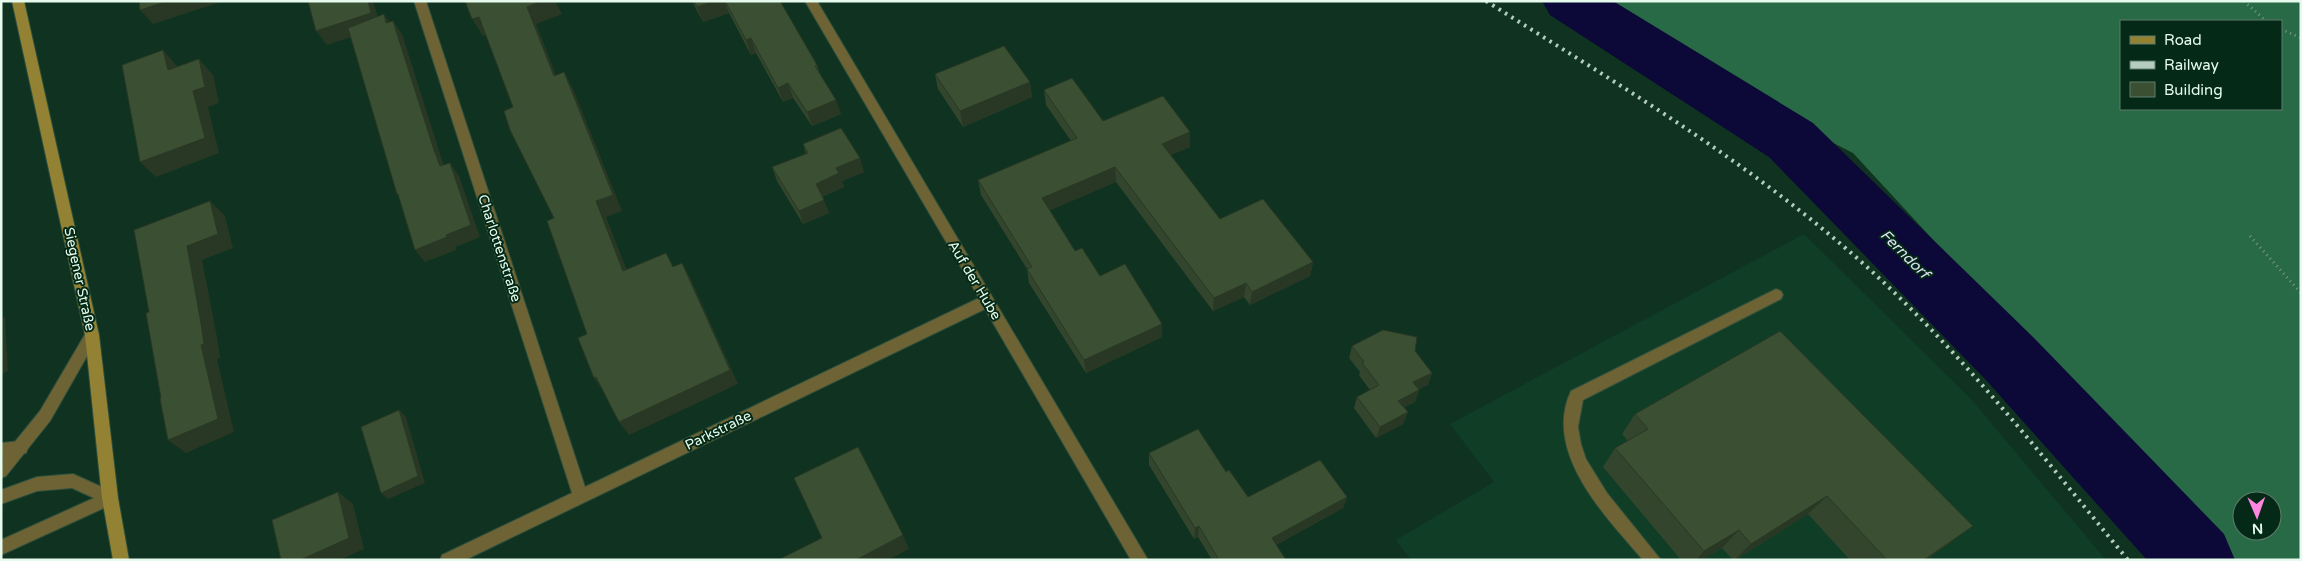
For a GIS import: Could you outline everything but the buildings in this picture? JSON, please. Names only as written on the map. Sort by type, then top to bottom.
[{"type":"main road","name":"Siegener Straße","points":[[18,1],[92,335],[110,498],[121,560]]},
{"type":"street","name":"Charlottenstraße","points":[[420,1],[580,495]]},
{"type":"street","name":"Auf der Hube","points":[[811,1],[1140,560]]},
{"type":"street","points":[[1653,560],[1602,500],[1579,462],[1571,428],[1576,396],[1776,295]]},
{"type":"street","name":"Parkstraße","points":[[448,560],[580,495],[988,301]]},
{"type":"street","points":[[1,471],[45,416],[92,335]]},
{"type":"street","points":[[1,450],[20,448]]},
{"type":"street","points":[[1,497],[37,484],[73,481],[110,498]]},
{"type":"street","points":[[1,548],[110,498]]},
{"type":"path","points":[[2244,1],[2265,20]]},
{"type":"path","points":[[2282,29],[2301,38]]},
{"type":"path","points":[[2250,236],[2301,293]]},
{"type":"shaded area","points":[[1553,1],[2301,1],[2301,560],[2229,560],[1853,153]]},
{"type":"shaded area","points":[[1804,234],[1971,399],[2106,560],[1411,560],[1396,540],[1494,482],[1450,424]]},
{"type":"waterway","name":"Ferndorf","points":[[1570,1],[1791,140],[2010,359],[2197,560]]},
{"type":"railway","points":[[1486,1],[1690,131],[1788,201],[1835,239],[1914,312],[1978,380],[2128,560]]}]
